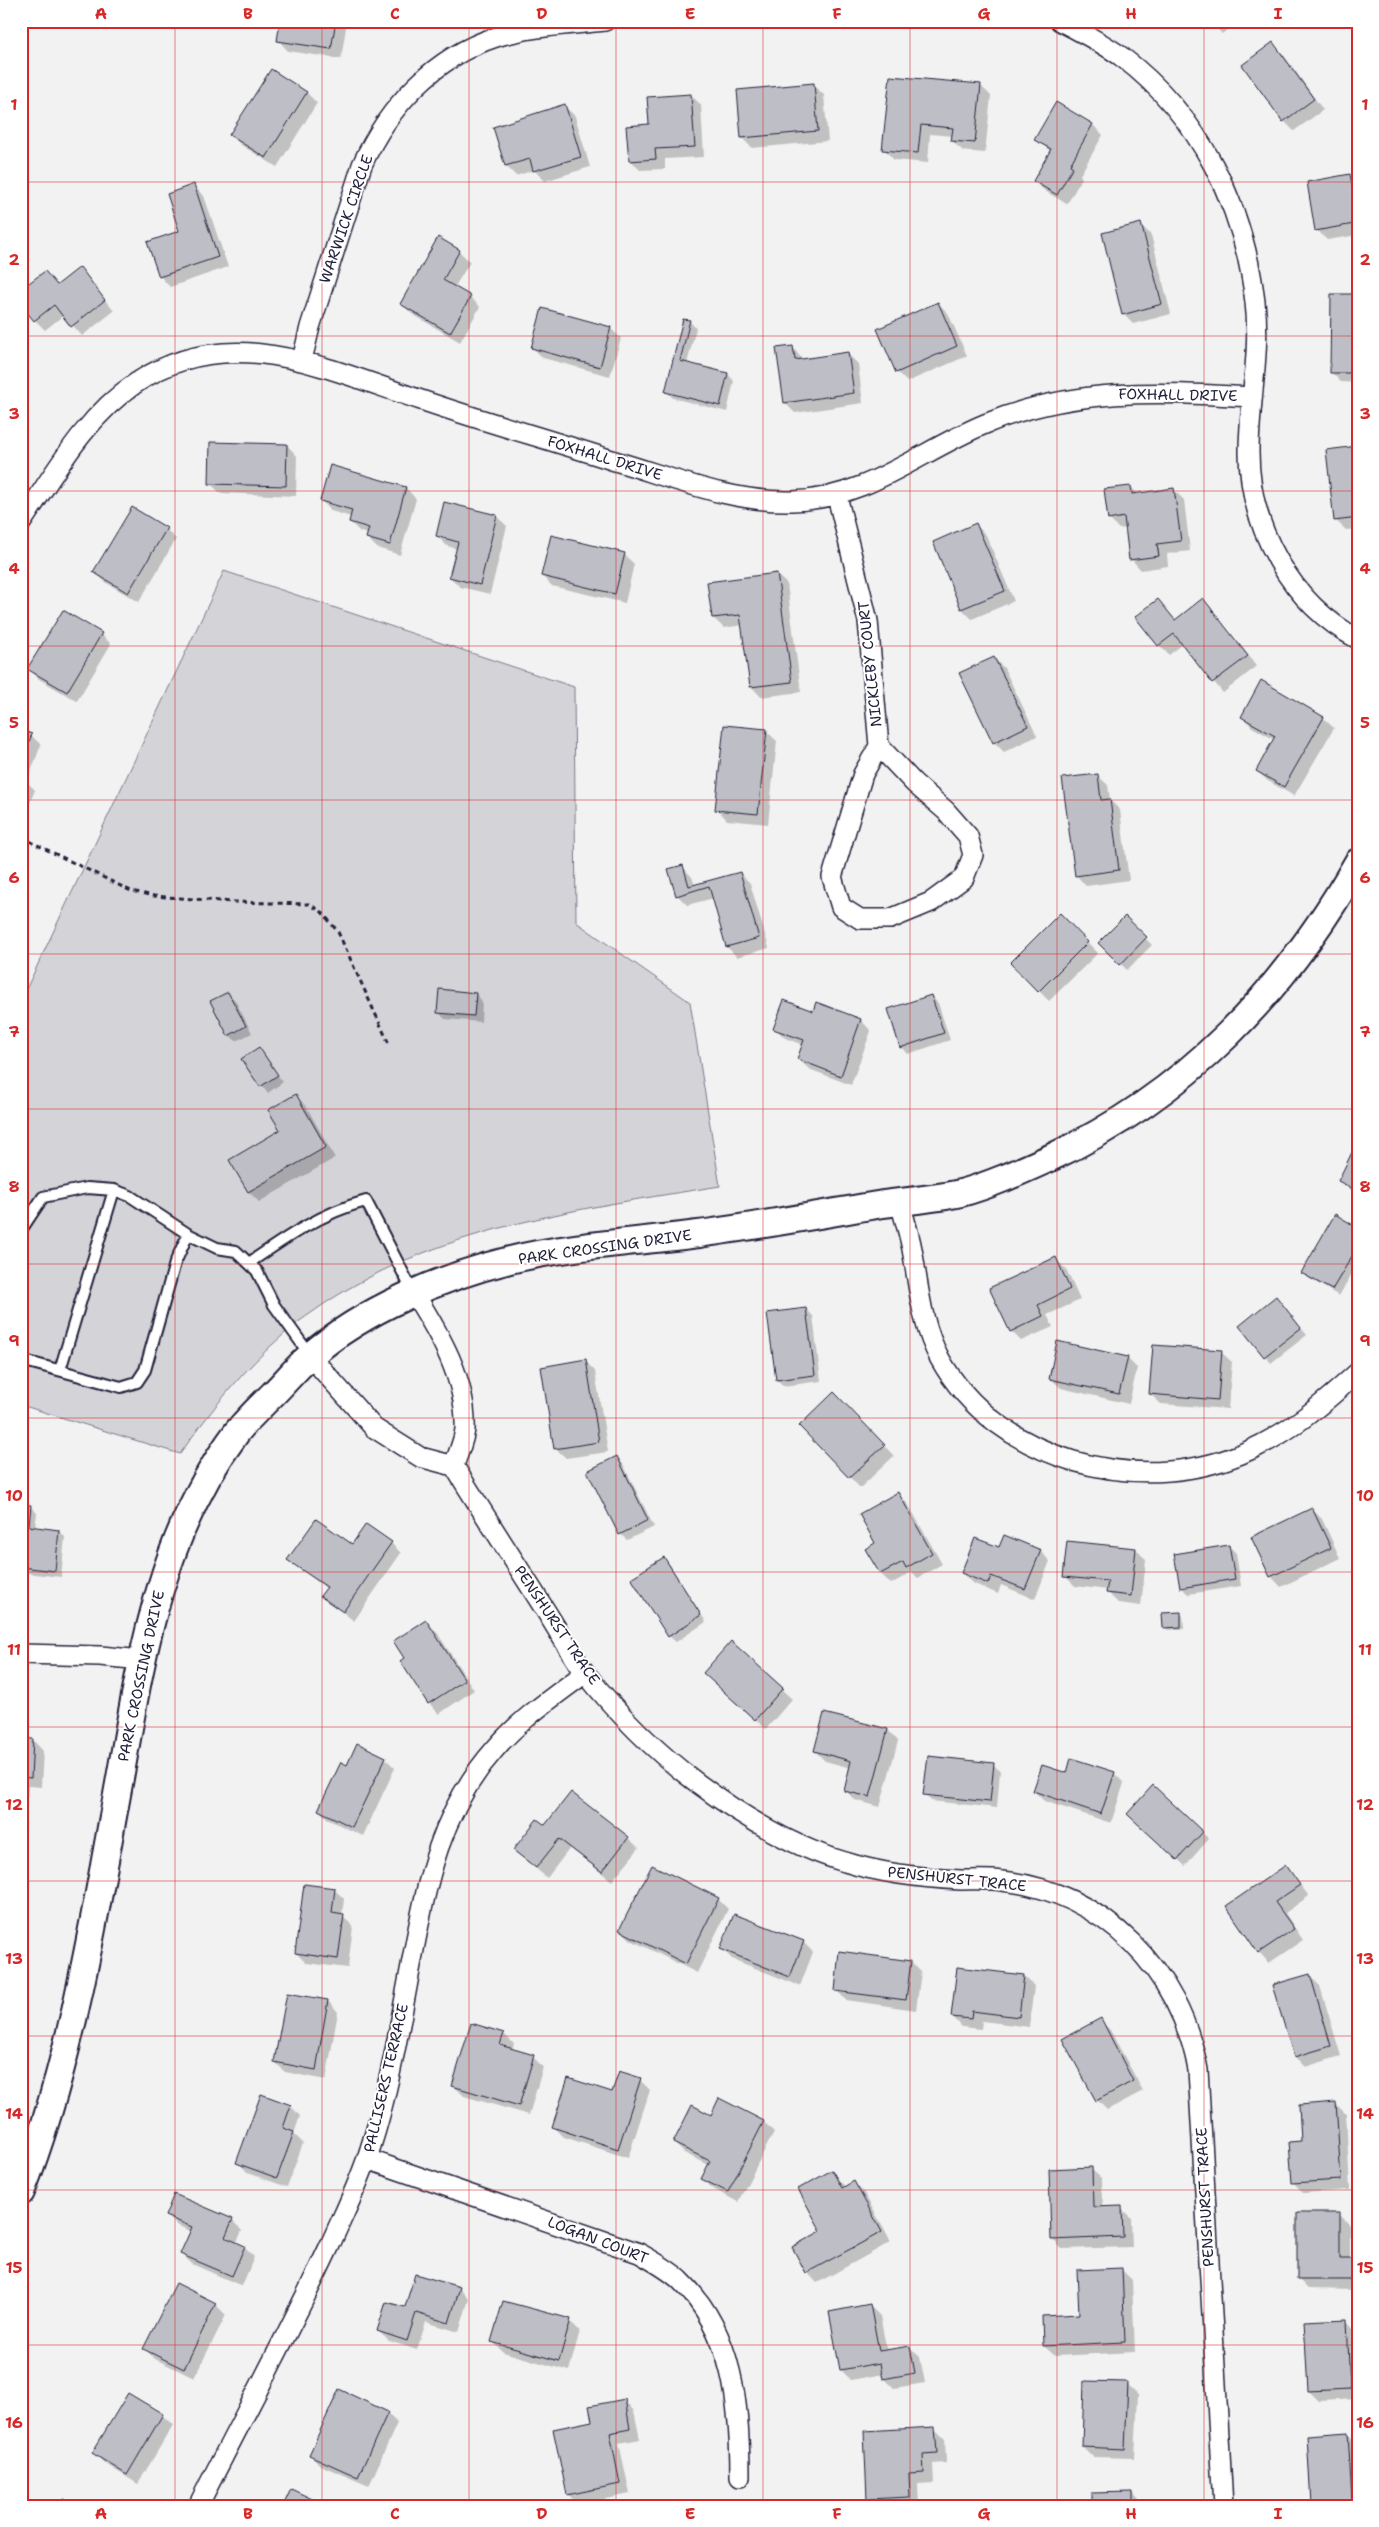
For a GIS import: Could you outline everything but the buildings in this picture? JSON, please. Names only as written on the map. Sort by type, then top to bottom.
[{"type":"street","name":"WARWICK CIRCLE","points":[[302,360],[362,166],[384,123],[408,94],[427,76],[458,54],[495,37],[532,28],[605,21]]},
{"type":"street","points":[[1060,21],[1103,44],[1156,86],[1189,125],[1216,168],[1230,198],[1248,254],[1255,303],[1249,454],[1253,493],[1264,531],[1281,566],[1305,597],[1319,611],[1358,639]]},
{"type":"street","name":"FOXHALL DRIVE","points":[[21,524],[95,418],[116,398],[138,382],[166,366],[214,353],[267,353],[302,360],[423,401],[720,493],[788,502],[820,500],[852,492],[984,424],[1048,403],[1117,393],[1162,392],[1252,397]]},
{"type":"street","name":"NICKLEBY COURT","points":[[837,496],[868,621],[879,746],[863,774],[832,877],[841,907],[860,919],[890,919],[931,902],[964,878],[973,855],[968,836],[946,811],[914,783],[879,746]]},
{"type":"street","name":"PARK CROSSING DRIVE","points":[[21,2192],[58,2076],[83,1972],[142,1660],[154,1607],[168,1564],[188,1512],[206,1477],[240,1428],[310,1356],[353,1325],[414,1293],[460,1274],[513,1259],[545,1253],[708,1232],[962,1192],[1017,1173],[1069,1149],[1110,1126],[1168,1088],[1254,1010],[1299,956],[1331,909],[1358,862]]},
{"type":"street","points":[[900,1202],[912,1249],[915,1280],[925,1324],[940,1358],[960,1389],[999,1424],[1052,1453],[1081,1463],[1120,1472],[1160,1473],[1200,1468],[1243,1454],[1301,1421],[1358,1372]]},
{"type":"street","points":[[310,1356],[374,1428],[420,1457],[454,1466],[465,1430],[460,1387],[439,1332],[414,1293]]},
{"type":"street","name":"PENSHURST TRACE","points":[[454,1466],[585,1673],[638,1732],[696,1782],[774,1833],[821,1855],[897,1875],[1001,1880],[1024,1884],[1063,1897],[1116,1927],[1152,1963],[1182,2014],[1195,2051],[1198,2070],[1223,2506]]},
{"type":"street","points":[[21,1654],[100,1656],[142,1660]]},
{"type":"street","name":"PALLISERS TERRACE","points":[[198,2506],[314,2279],[367,2159],[397,2043],[424,1894],[435,1852],[452,1813],[468,1784],[496,1747],[539,1708],[585,1673]]},
{"type":"street","name":"LOGAN COURT","points":[[367,2159],[631,2250],[674,2275],[703,2306],[727,2357],[740,2425],[740,2477]]},
{"type":"lane","points":[[21,1230],[43,1198],[87,1188],[114,1190],[130,1196],[188,1234],[218,1248],[236,1251],[257,1271],[274,1306],[310,1356]]},
{"type":"lane","points":[[60,1370],[114,1190]]},
{"type":"lane","points":[[249,1264],[281,1240],[334,1212],[366,1201],[414,1293]]},
{"type":"lane","points":[[21,1360],[121,1387],[137,1382],[145,1370],[175,1263],[188,1234]]},
{"type":"path","points":[[21,836],[130,891],[154,896],[309,904],[322,912],[338,932],[390,1046]]},
{"type":"shaded area","points":[[224,571],[574,687],[576,922],[690,1002],[720,1186],[562,1213],[509,1226],[457,1241],[407,1260],[359,1283],[314,1311],[287,1331],[269,1348],[228,1391],[180,1454],[21,1405],[21,1000]]}]
